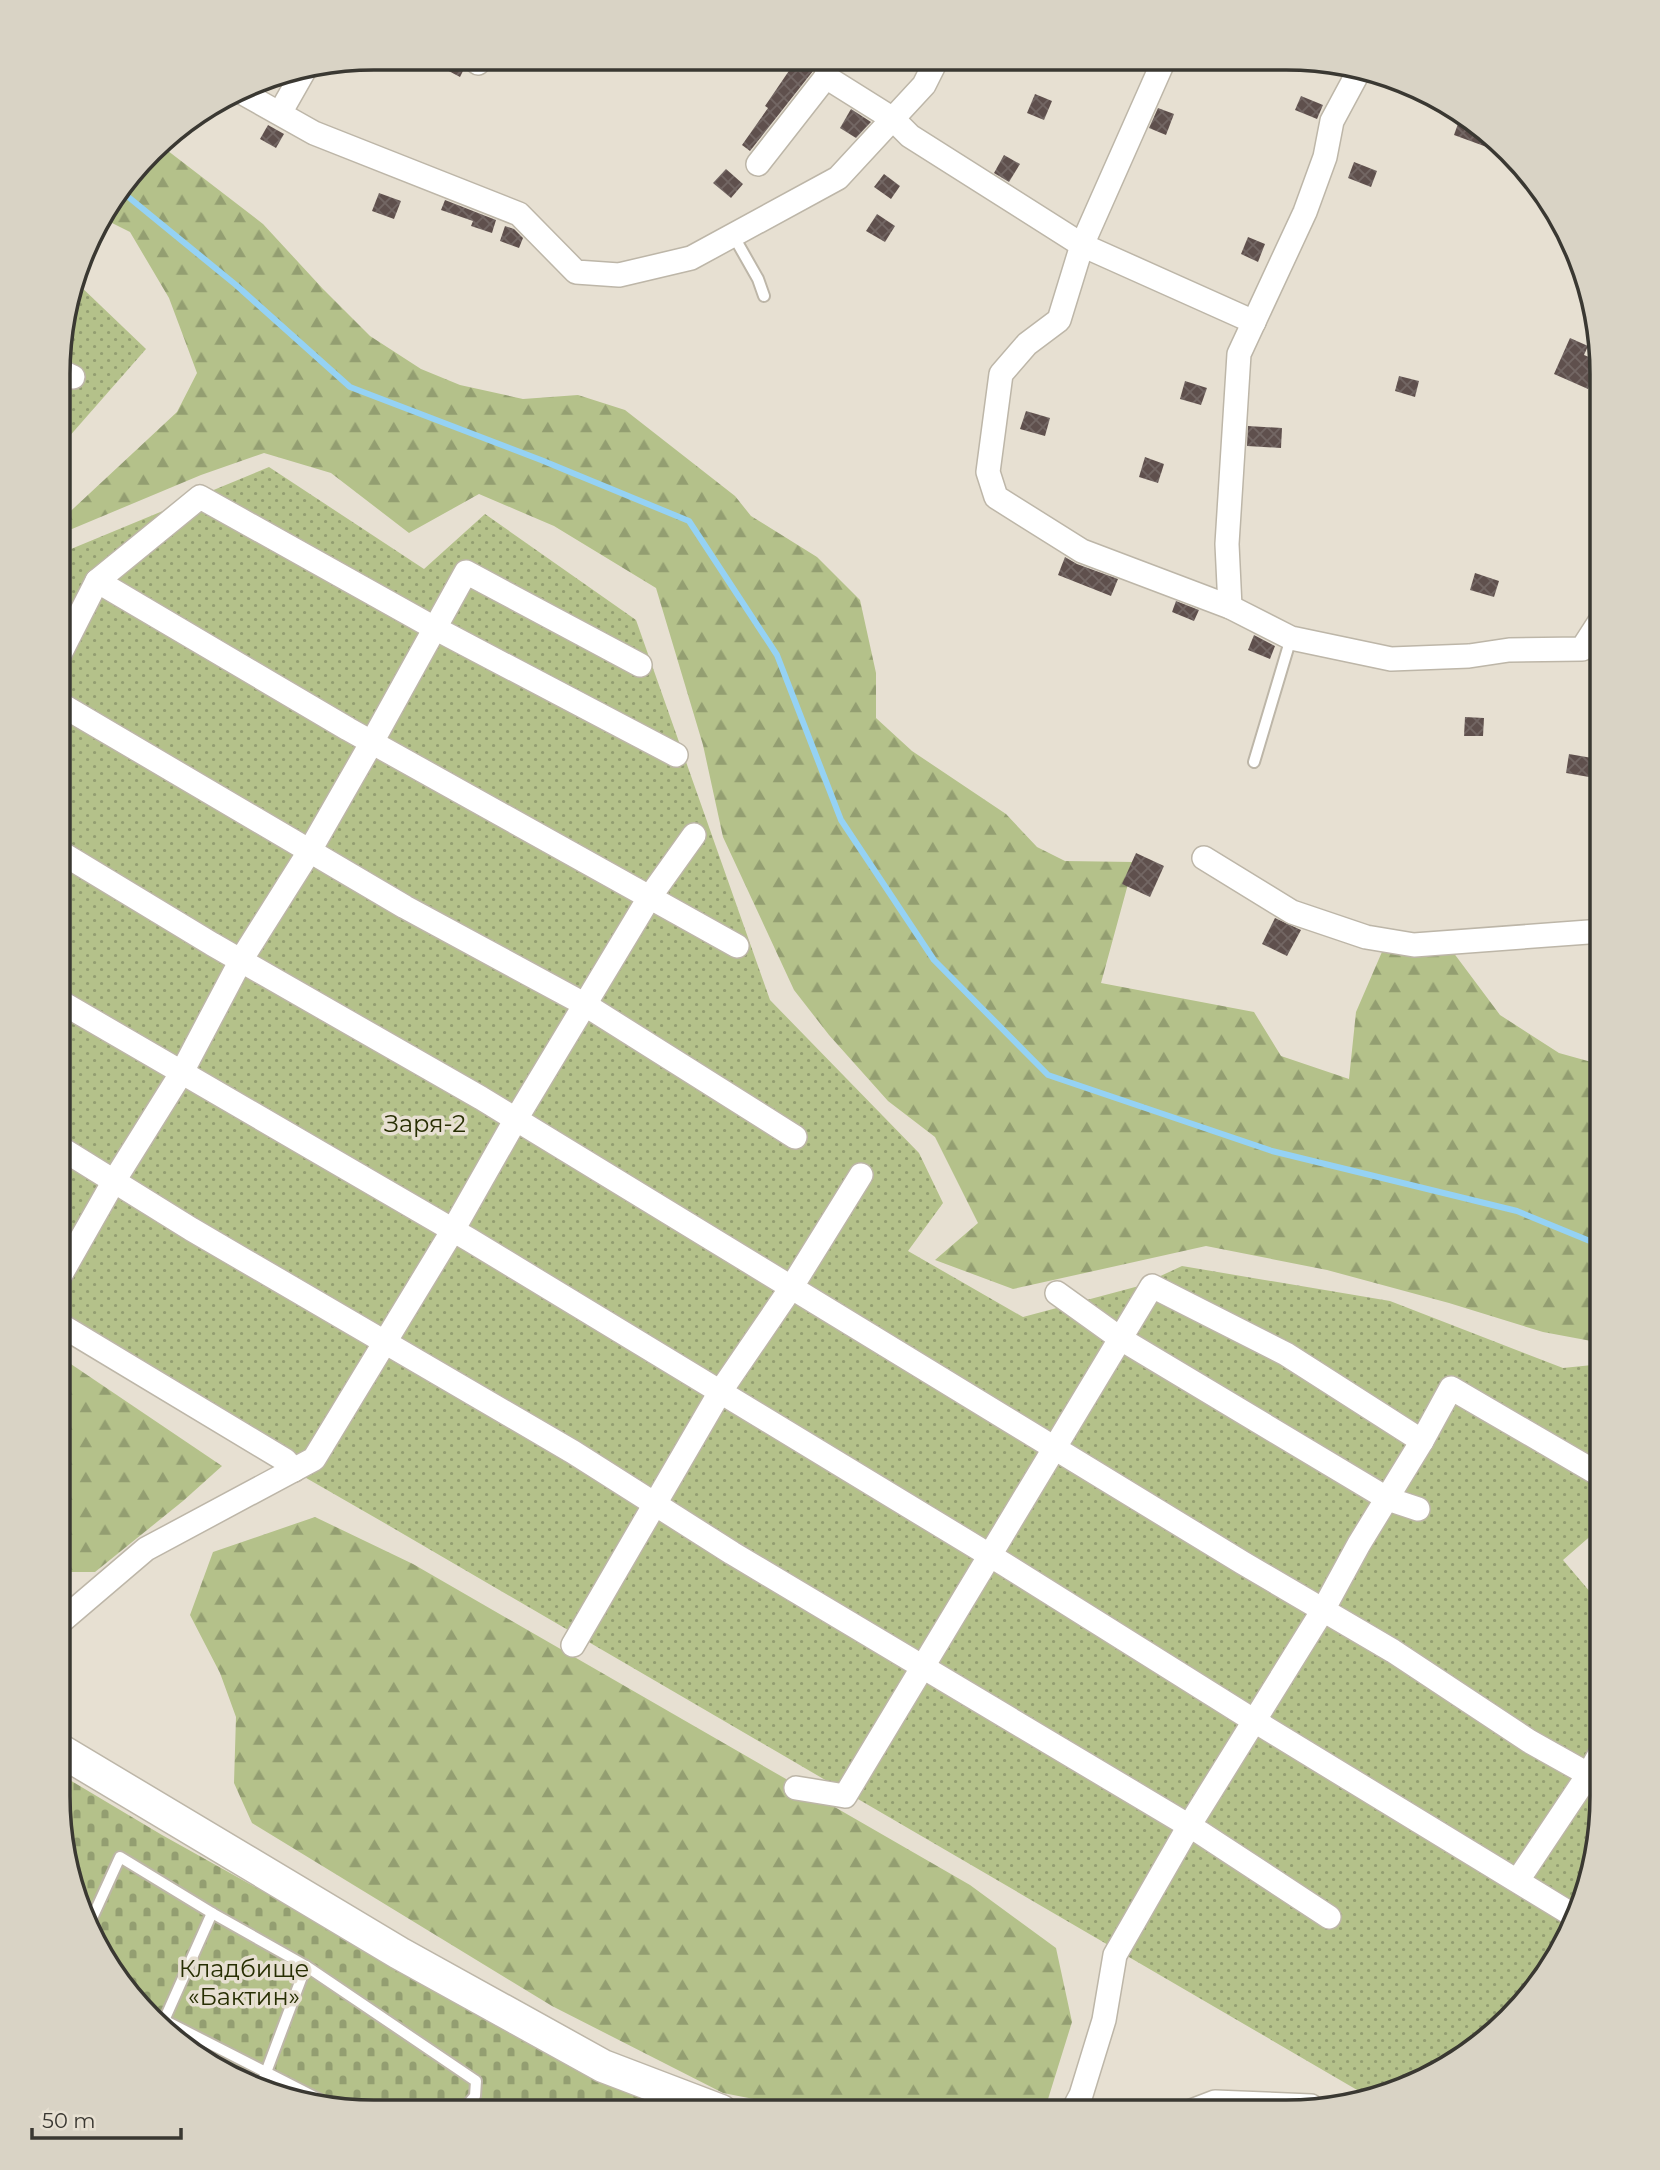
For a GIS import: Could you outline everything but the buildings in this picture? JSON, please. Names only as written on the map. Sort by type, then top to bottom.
[{"type":"street","points":[[758,164],[826,70]]},
{"type":"street","points":[[830,70],[893,119],[910,136],[1082,245],[1254,322]]},
{"type":"street","points":[[250,97],[314,133],[519,214],[576,272],[619,275],[691,258],[838,178],[924,85],[932,70]]},
{"type":"street","points":[[1160,70],[1082,245],[1059,320],[1027,344],[1001,374],[988,472],[996,497],[1082,551],[1230,607],[1291,638],[1391,659],[1469,656],[1510,650],[1582,649],[1590,637]]},
{"type":"street","points":[[1230,607],[1227,544],[1240,354],[1305,212],[1325,157],[1332,121],[1355,78]]},
{"type":"street","points":[[280,113],[299,79]]},
{"type":"street","points":[[70,634],[97,581],[200,497],[435,628],[677,755]]},
{"type":"street","points":[[70,1259],[114,1181],[182,1072],[242,960],[309,852],[466,572],[640,665]]},
{"type":"street","points":[[97,581],[372,742],[737,946]]},
{"type":"street","points":[[70,710],[405,908],[584,1004],[795,1137]]},
{"type":"street","points":[[70,1614],[146,1549],[314,1459],[453,1230],[584,1004],[649,898],[694,835]]},
{"type":"street","points":[[70,858],[516,1119],[791,1289],[1394,1651],[1529,1741],[1590,1775]]},
{"type":"street","points":[[1204,858],[1292,912],[1366,937],[1414,944],[1590,932]]},
{"type":"street","points":[[70,1007],[453,1230],[990,1555],[1253,1720],[1567,1911]]},
{"type":"street","points":[[70,1154],[191,1229],[573,1452],[921,1667],[1189,1826],[1329,1917]]},
{"type":"street","points":[[573,1645],[720,1392],[791,1289],[861,1175]]},
{"type":"street","points":[[796,1788],[845,1796],[1152,1286],[1286,1354],[1422,1441]]},
{"type":"street","points":[[1057,1293],[1121,1339],[1388,1499],[1418,1509]]},
{"type":"street","points":[[70,1331],[285,1460],[294,1470]]},
{"type":"street","points":[[1078,2100],[1104,2020],[1115,1955],[1189,1826],[1323,1610],[1451,1388],[1590,1469]]},
{"type":"street","points":[[70,1756],[399,1953],[603,2066],[693,2100]]},
{"type":"street","points":[[1518,1880],[1590,1785]]},
{"type":"lane","points":[[733,235],[758,279],[764,296]]},
{"type":"lane","points":[[1254,762],[1291,638]]},
{"type":"lane","points":[[94,1914],[120,1857],[306,1966],[476,2081],[475,2096],[472,2100]]},
{"type":"lane","points":[[166,2017],[212,1913]]},
{"type":"lane","points":[[264,2079],[306,1966]]},
{"type":"lane","points":[[185,2034],[307,2092]]},
{"type":"green space","points":[[168,151],[263,224],[370,336],[421,369],[460,385],[523,399],[578,395],[625,410],[735,496],[751,516],[817,557],[860,600],[876,673],[876,718],[912,751],[1006,814],[1037,847],[1065,861],[1134,862],[1101,983],[1254,1012],[1281,1056],[1349,1079],[1356,1012],[1391,931],[1453,952],[1500,1015],[1559,1053],[1590,1062],[1590,1341],[1543,1332],[1327,1270],[1206,1246],[1013,1289],[935,1260],[978,1223],[935,1137],[888,1101],[829,1035],[794,990],[723,837],[703,745],[656,588],[554,526],[479,494],[409,533],[331,473],[264,453],[201,475],[70,530],[70,512],[177,412],[197,373],[169,298],[130,232],[111,222],[133,189]]},
{"type":"green space","points":[[82,288],[146,349],[70,436],[71,354]]},
{"type":"green space","name":"Заря-2","points":[[269,467],[424,569],[485,514],[636,620],[770,1000],[919,1153],[943,1203],[908,1251],[1023,1317],[1139,1286],[1182,1266],[1390,1301],[1563,1368],[1590,1365],[1590,1536],[1563,1560],[1590,1592],[1590,1796],[1587,1836],[1580,1875],[1559,1930],[1539,1965],[1501,2011],[1471,2037],[1438,2059],[1402,2077],[1359,2091],[70,1342],[71,549]]},
{"type":"green space","points":[[70,1363],[222,1466],[95,1572],[70,1572]]},
{"type":"green space","points":[[315,1517],[413,1564],[970,1885],[1056,1948],[1072,2022],[1048,2100],[758,2100],[723,2093],[552,2006],[252,1823],[234,1783],[236,1717],[220,1673],[190,1615],[213,1552]]},
{"type":"green space","name":"Кладбище «Бактин»","points":[[70,1780],[162,1835],[599,2079],[648,2100],[354,2099],[295,2090],[258,2077],[222,2059],[189,2037],[159,2011],[121,1965],[101,1930],[80,1875],[73,1836]]},
{"type":"waterway","points":[[128,196],[236,285],[350,387],[541,460],[689,521],[777,655],[841,820],[934,960],[1048,1075],[1272,1151],[1517,1211],[1590,1241]]}]
